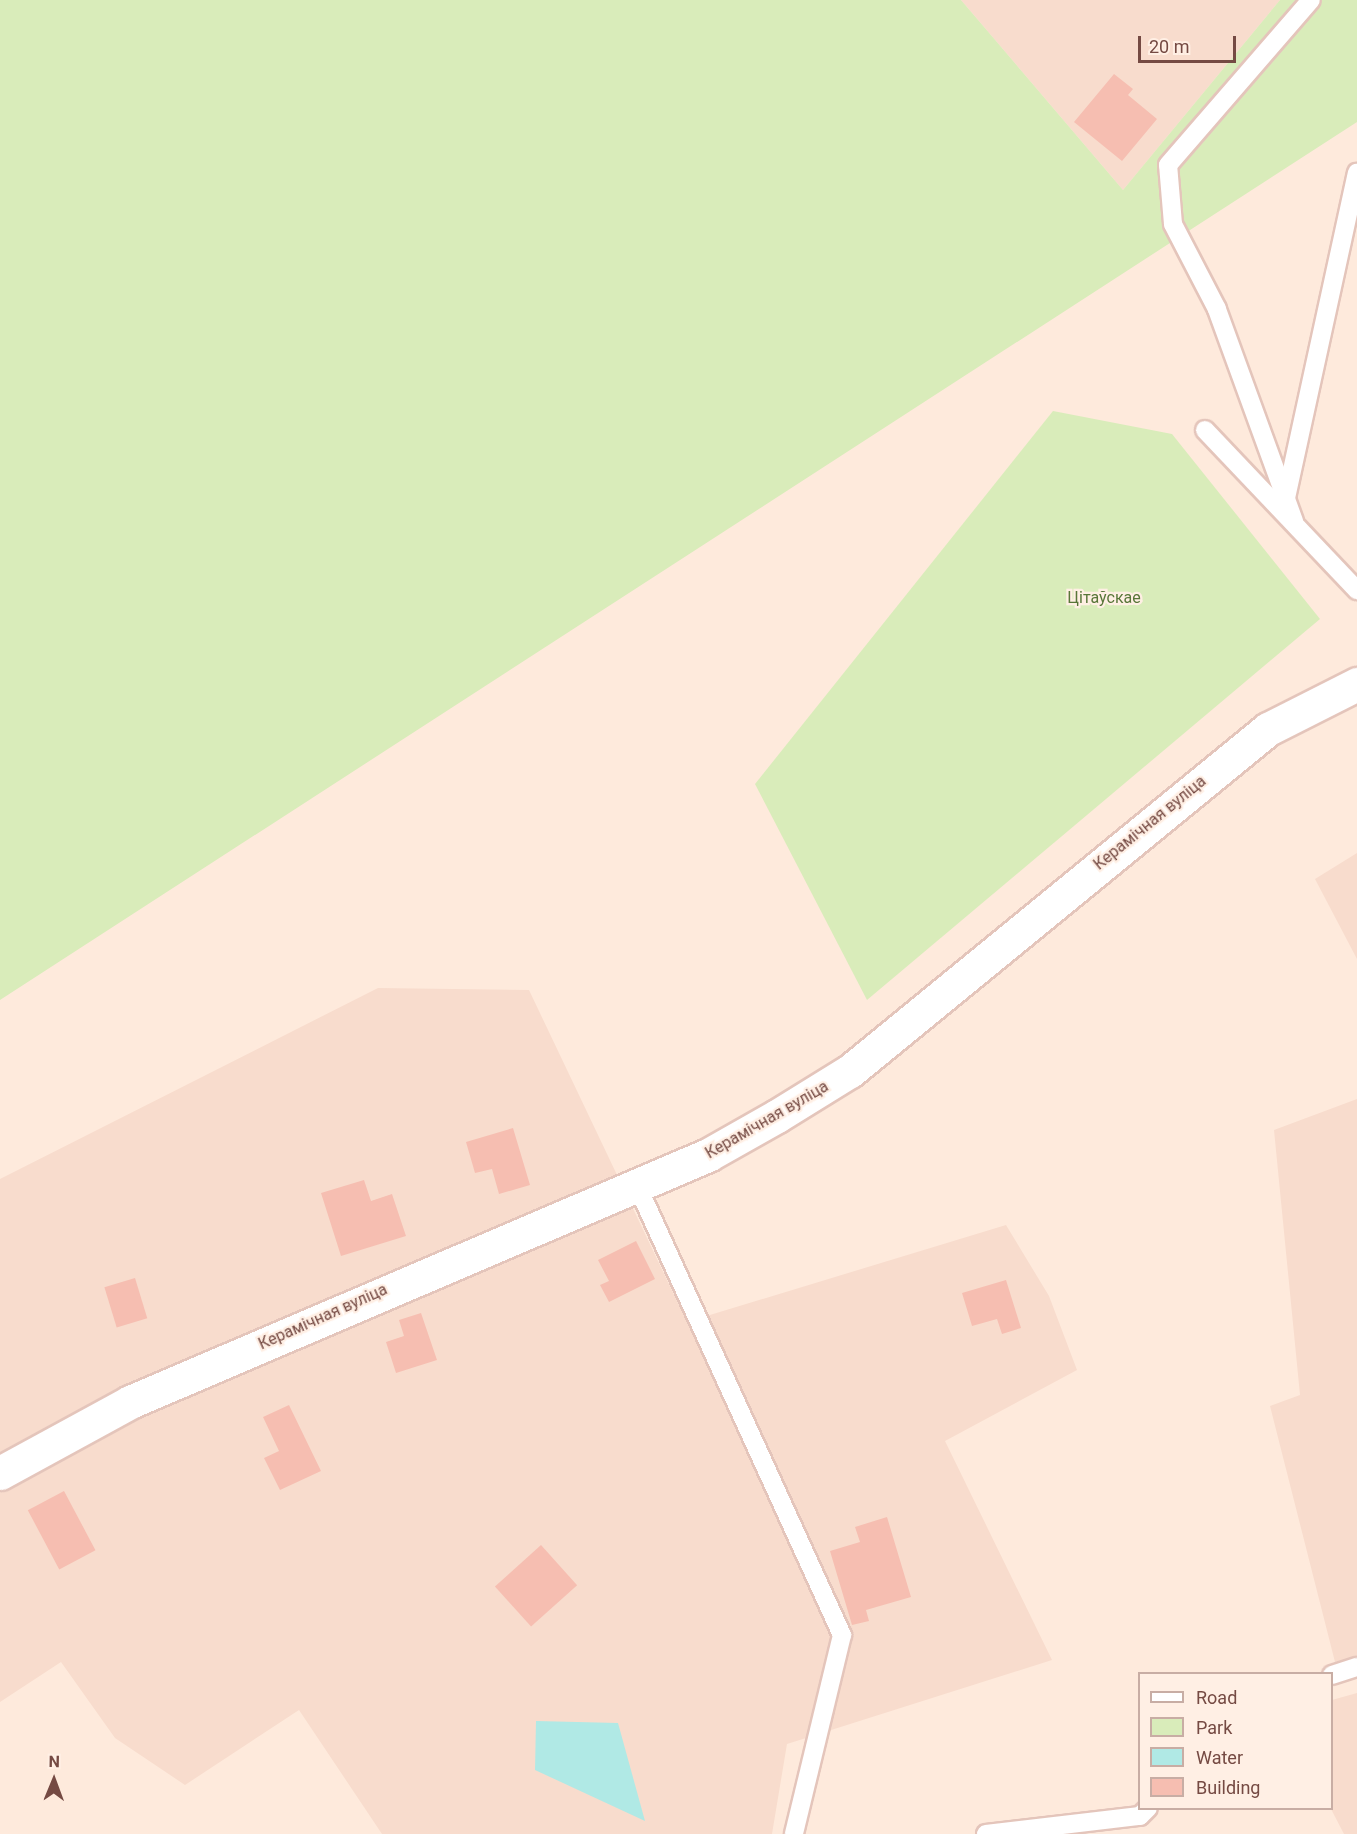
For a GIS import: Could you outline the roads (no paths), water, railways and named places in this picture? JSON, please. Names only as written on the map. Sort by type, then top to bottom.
[{"type":"street","name":"Керамічная вуліца","points":[[0,1473],[130,1402],[636,1183],[708,1155],[850,1071],[1259,736],[1307,705],[1357,684]]},
{"type":"lane","points":[[1294,521],[1217,309],[1173,224],[1168,165],[1311,0]]},
{"type":"lane","points":[[1286,498],[1357,173]]},
{"type":"lane","points":[[1205,430],[1294,521],[1357,590]]},
{"type":"lane","points":[[636,1183],[842,1635],[794,1834]]},
{"type":"lane","points":[[1333,1675],[1357,1667]]},
{"type":"lane","points":[[986,1834],[1140,1816],[1147,1810]]},
{"type":"water","points":[[536,1721],[618,1723],[645,1821],[535,1770]]},
{"type":"park label","name":"Цітаўскае","points":[[1104,598]]}]
